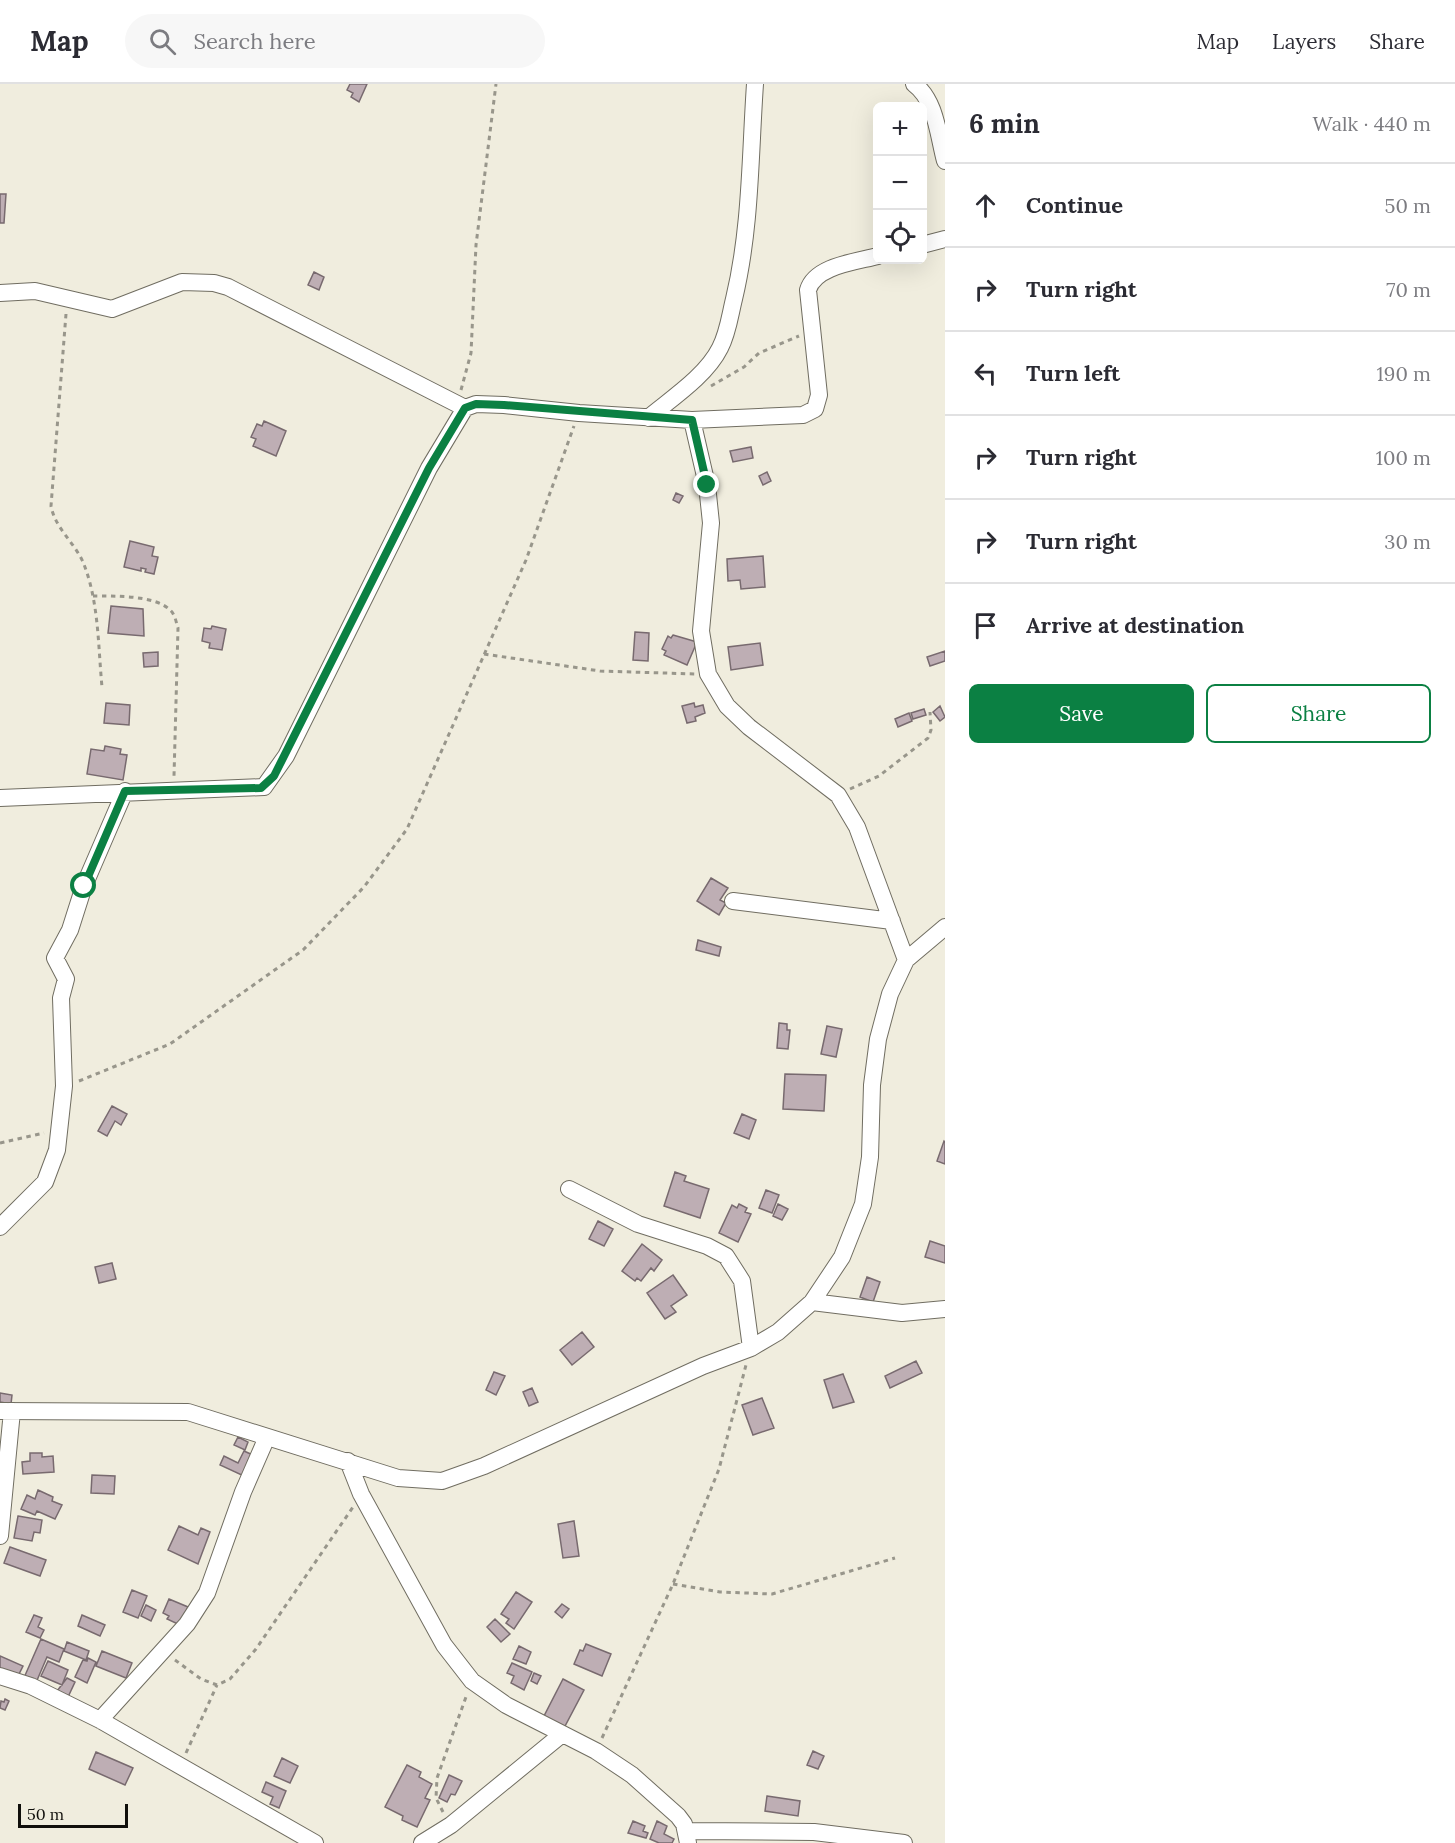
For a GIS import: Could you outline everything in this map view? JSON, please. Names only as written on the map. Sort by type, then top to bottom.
[{"type":"street","points":[[648,418],[709,364],[720,348],[727,330],[744,257],[751,184],[754,84]]},
{"type":"street","points":[[914,84],[926,92],[945,161]]},
{"type":"street","points":[[927,244],[945,239]]},
{"type":"street","points":[[0,293],[35,291],[112,309],[182,282],[214,283],[228,287],[461,406],[494,405],[692,420],[803,415],[815,409],[819,395],[808,290],[810,282],[818,274],[873,258]]},
{"type":"street","points":[[0,798],[125,791],[261,788],[274,776],[461,406]]},
{"type":"street","points":[[692,420],[707,485],[711,523],[701,631],[708,674],[727,706],[749,726],[838,795],[857,827],[906,960]]},
{"type":"street","points":[[0,1227],[45,1182],[60,1132],[64,1086],[61,998],[66,979],[55,958],[70,930],[84,886],[125,791]]},
{"type":"street","points":[[733,901],[892,921]]},
{"type":"street","points":[[0,1536],[6,1411],[188,1412],[398,1478],[442,1481],[484,1466],[703,1366],[751,1348],[778,1332],[812,1302],[842,1257],[863,1204],[870,1157],[872,1085],[878,1039],[890,994],[906,960],[945,927]]},
{"type":"street","points":[[569,1189],[638,1224],[707,1246],[726,1256],[742,1281],[751,1348]]},
{"type":"street","points":[[812,1302],[902,1313],[945,1309]]},
{"type":"street","points":[[100,1720],[187,1624],[207,1593],[243,1492],[267,1437]]},
{"type":"street","points":[[348,1461],[361,1494],[444,1645],[472,1681],[506,1705],[596,1751],[632,1775],[678,1816],[687,1837],[814,1832],[877,1842],[904,1843]]},
{"type":"street","points":[[0,1676],[31,1686],[100,1720],[315,1843]]},
{"type":"street","points":[[422,1843],[451,1825],[561,1735]]},
{"type":"path","points":[[461,406],[471,353],[477,245],[496,84]]},
{"type":"path","points":[[68,300],[51,506],[54,519],[82,562],[93,596],[102,687]]},
{"type":"path","points":[[703,391],[744,367],[759,353],[812,332]]},
{"type":"path","points":[[64,1086],[170,1044],[303,950],[357,895],[406,829],[526,560],[579,413]]},
{"type":"path","points":[[93,596],[125,596],[156,603],[170,610],[175,617],[178,628],[174,790]]},
{"type":"path","points":[[484,654],[600,671],[708,674]]},
{"type":"path","points":[[838,795],[879,776],[928,738],[931,730],[930,712]]},
{"type":"path","points":[[0,1143],[31,1134],[60,1132]]},
{"type":"path","points":[[596,1751],[673,1584],[719,1469],[751,1348]]},
{"type":"path","points":[[164,1651],[201,1679],[217,1684],[230,1679],[256,1650],[361,1494]]},
{"type":"path","points":[[673,1584],[720,1592],[772,1594],[895,1558]]},
{"type":"path","points":[[451,1825],[436,1798],[437,1778],[472,1681]]},
{"type":"path","points":[[180,1765],[217,1684]]},
{"type":"building","points":[[350,84],[367,84],[359,102],[351,97],[353,93],[347,90]]},
{"type":"building","points":[[0,194],[6,194],[4,223],[0,223]]},
{"type":"building","points":[[314,272],[324,277],[319,290],[308,285]]},
{"type":"building","points":[[264,421],[286,431],[276,456],[253,446],[256,439],[251,437],[257,424],[262,426]]},
{"type":"building","points":[[751,447],[753,458],[733,462],[730,451]]},
{"type":"building","points":[[767,472],[771,481],[763,485],[759,476]]},
{"type":"building","points":[[676,493],[683,496],[679,503],[673,500]]},
{"type":"building","points":[[130,541],[154,547],[152,556],[158,557],[154,574],[145,572],[146,569],[141,568],[141,571],[124,567]]},
{"type":"building","points":[[763,556],[765,587],[741,589],[740,580],[728,581],[727,559]]},
{"type":"building","points":[[111,606],[143,609],[144,636],[108,633]]},
{"type":"building","points":[[212,626],[226,629],[222,650],[209,648],[210,643],[202,641],[204,628],[211,629]]},
{"type":"building","points":[[635,632],[649,633],[648,661],[633,660]]},
{"type":"building","points":[[673,635],[697,642],[687,665],[664,655],[666,651],[662,649],[668,636],[671,638]]},
{"type":"building","points":[[760,643],[763,665],[731,670],[728,647]]},
{"type":"building","points":[[945,651],[945,661],[930,666],[927,657]]},
{"type":"building","points":[[158,652],[158,666],[144,667],[143,653]]},
{"type":"building","points":[[106,703],[130,705],[129,725],[104,723]]},
{"type":"building","points":[[694,703],[695,707],[703,705],[705,713],[695,717],[696,721],[687,723],[682,706]]},
{"type":"building","points":[[940,706],[945,717],[940,721],[933,712]]},
{"type":"building","points":[[924,709],[926,715],[913,719],[911,713]]},
{"type":"building","points":[[909,713],[912,721],[898,727],[895,719]]},
{"type":"building","points":[[105,746],[121,749],[120,754],[127,755],[123,780],[87,774],[91,749],[104,751]]},
{"type":"building","points":[[711,878],[728,888],[720,900],[726,903],[719,915],[697,901]]},
{"type":"building","points":[[698,940],[721,947],[719,956],[696,950]]},
{"type":"building","points":[[779,1023],[787,1024],[787,1030],[790,1030],[788,1049],[777,1048]]},
{"type":"building","points":[[827,1026],[842,1029],[836,1057],[821,1054]]},
{"type":"building","points":[[785,1074],[826,1075],[824,1111],[783,1109]]},
{"type":"building","points":[[112,1106],[127,1114],[121,1125],[115,1121],[107,1136],[98,1131]]},
{"type":"building","points":[[742,1114],[756,1120],[749,1139],[734,1133]]},
{"type":"building","points":[[945,1142],[945,1164],[937,1161]]},
{"type":"building","points":[[675,1172],[686,1176],[684,1181],[709,1189],[700,1218],[664,1206]]},
{"type":"building","points":[[766,1190],[779,1195],[772,1213],[759,1208]]},
{"type":"building","points":[[739,1204],[747,1208],[745,1212],[751,1214],[738,1242],[719,1233],[732,1205],[737,1208]]},
{"type":"building","points":[[778,1204],[788,1209],[782,1220],[773,1216]]},
{"type":"building","points":[[598,1221],[613,1229],[604,1246],[589,1239]]},
{"type":"building","points":[[930,1241],[945,1246],[945,1263],[925,1257]]},
{"type":"building","points":[[642,1244],[662,1260],[654,1271],[651,1268],[641,1281],[637,1278],[635,1281],[622,1271]]},
{"type":"building","points":[[112,1263],[116,1279],[99,1283],[95,1267]]},
{"type":"building","points":[[673,1275],[687,1295],[671,1306],[676,1312],[665,1319],[647,1293]]},
{"type":"building","points":[[867,1277],[880,1282],[873,1302],[860,1297]]},
{"type":"building","points":[[582,1332],[594,1347],[572,1365],[560,1350]]},
{"type":"building","points":[[916,1361],[922,1373],[890,1388],[885,1376]]},
{"type":"building","points":[[494,1372],[505,1376],[496,1395],[486,1390]]},
{"type":"building","points":[[843,1374],[854,1402],[833,1408],[824,1380]]},
{"type":"building","points":[[532,1388],[538,1402],[529,1406],[523,1392]]},
{"type":"building","points":[[0,1393],[12,1395],[11,1404],[0,1402]]},
{"type":"building","points":[[762,1398],[774,1428],[753,1435],[742,1405]]},
{"type":"building","points":[[238,1437],[248,1442],[245,1450],[234,1445]]},
{"type":"building","points":[[244,1451],[255,1456],[246,1477],[220,1465],[224,1456],[238,1463]]},
{"type":"building","points":[[30,1453],[42,1453],[42,1457],[53,1456],[54,1472],[23,1474],[22,1462],[30,1461]]},
{"type":"building","points":[[92,1475],[115,1476],[114,1494],[91,1493]]},
{"type":"building","points":[[38,1490],[53,1497],[52,1501],[62,1505],[55,1519],[37,1511],[35,1515],[21,1509],[27,1495],[35,1499]]},
{"type":"building","points":[[18,1516],[42,1520],[40,1533],[34,1532],[32,1541],[14,1538]]},
{"type":"building","points":[[574,1521],[579,1556],[563,1558],[558,1524]]},
{"type":"building","points":[[179,1526],[198,1535],[201,1528],[210,1532],[198,1564],[168,1550]]},
{"type":"building","points":[[10,1547],[46,1560],[40,1576],[4,1563]]},
{"type":"building","points":[[132,1590],[147,1596],[138,1618],[123,1612]]},
{"type":"building","points":[[516,1592],[532,1602],[514,1629],[506,1623],[509,1619],[501,1614]]},
{"type":"building","points":[[169,1599],[188,1607],[180,1625],[167,1619],[169,1616],[163,1613]]},
{"type":"building","points":[[562,1604],[569,1609],[562,1618],[555,1612]]},
{"type":"building","points":[[146,1605],[156,1610],[151,1621],[141,1616]]},
{"type":"building","points":[[34,1615],[42,1618],[38,1627],[44,1630],[40,1638],[26,1632]]},
{"type":"building","points":[[82,1615],[105,1625],[100,1636],[78,1626]]},
{"type":"building","points":[[495,1619],[510,1634],[501,1642],[487,1627]]},
{"type":"building","points":[[41,1639],[64,1649],[59,1662],[47,1657],[35,1685],[23,1680]]},
{"type":"building","points":[[67,1642],[89,1651],[86,1660],[64,1651]]},
{"type":"building","points":[[586,1644],[611,1654],[602,1676],[574,1664],[580,1650],[583,1651]]},
{"type":"building","points":[[519,1646],[531,1652],[526,1664],[513,1659]]},
{"type":"building","points":[[102,1651],[132,1663],[126,1678],[96,1666]]},
{"type":"building","points":[[0,1656],[23,1666],[17,1678],[0,1671]]},
{"type":"building","points":[[88,1658],[96,1662],[87,1683],[75,1677],[83,1660],[87,1661]]},
{"type":"building","points":[[48,1661],[68,1670],[62,1685],[41,1676]]},
{"type":"building","points":[[512,1663],[532,1672],[524,1690],[511,1683],[514,1676],[507,1673]]},
{"type":"building","points":[[534,1673],[541,1676],[537,1684],[531,1681]]},
{"type":"building","points":[[67,1678],[75,1682],[68,1697],[57,1691]]},
{"type":"building","points":[[563,1679],[584,1690],[564,1728],[543,1718]]},
{"type":"building","points":[[5,1699],[9,1701],[5,1710],[0,1708],[1,1701],[4,1702]]},
{"type":"building","points":[[813,1751],[824,1756],[818,1769],[807,1765]]},
{"type":"building","points":[[96,1752],[133,1768],[125,1785],[89,1769]]},
{"type":"building","points":[[282,1758],[298,1766],[290,1783],[274,1776]]},
{"type":"building","points":[[407,1765],[421,1772],[419,1777],[432,1784],[425,1798],[430,1800],[417,1827],[402,1820],[403,1816],[385,1807]]},
{"type":"building","points":[[449,1775],[462,1781],[455,1795],[451,1794],[447,1802],[439,1798]]},
{"type":"building","points":[[266,1782],[286,1791],[279,1808],[270,1804],[273,1797],[262,1792]]},
{"type":"building","points":[[767,1796],[800,1801],[798,1816],[765,1811]]},
{"type":"building","points":[[633,1821],[645,1826],[643,1831],[648,1833],[646,1838],[628,1833]]},
{"type":"building","points":[[657,1821],[667,1826],[664,1834],[674,1839],[672,1843],[659,1843],[650,1839]]},
{"type":"route","points":[[84,886],[125,791],[243,790],[264,787],[274,776],[429,468],[465,408],[476,404],[504,405],[579,413],[692,420],[707,485]]}]
